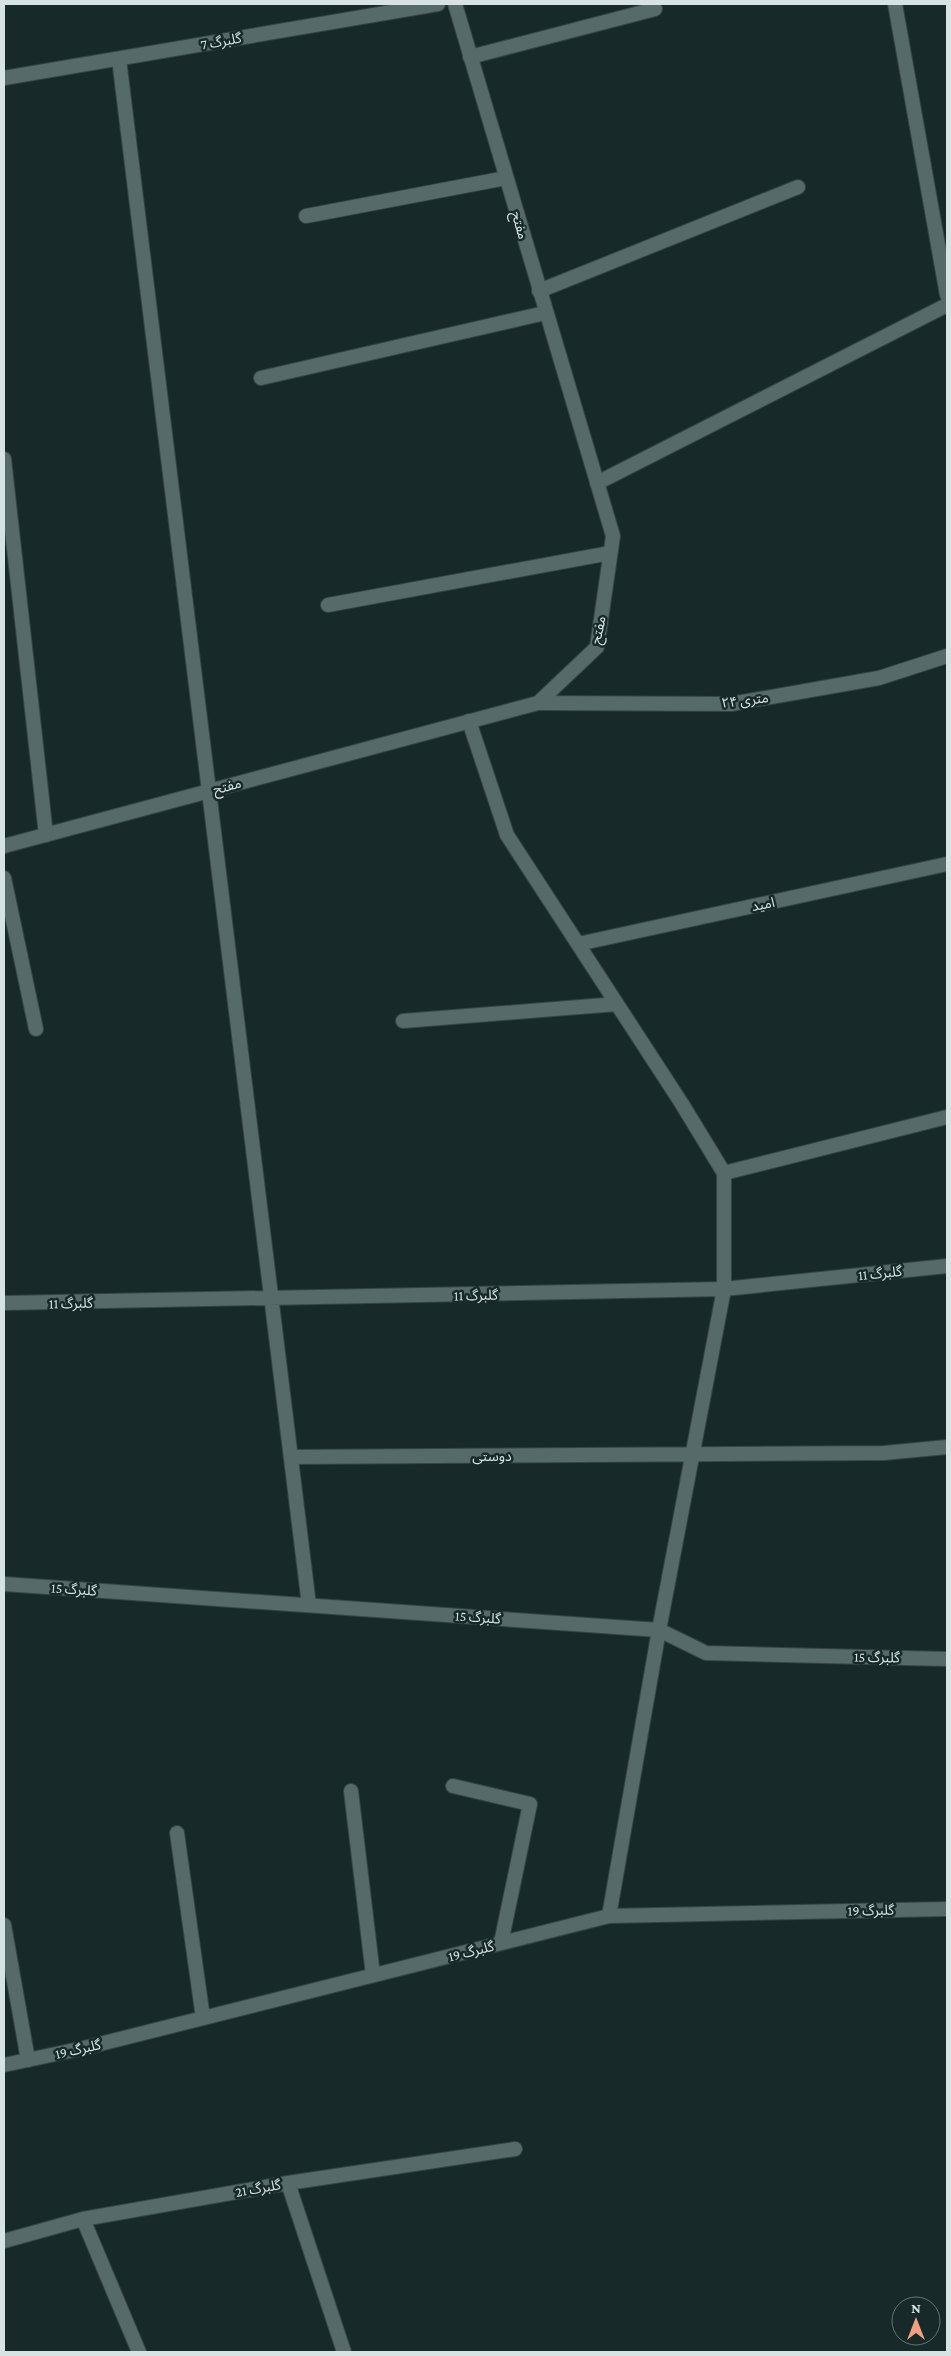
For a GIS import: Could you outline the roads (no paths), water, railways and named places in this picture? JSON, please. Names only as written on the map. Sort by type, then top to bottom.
[{"type":"street","name":"گلبرگ 7","points":[[4,78],[438,4]]},
{"type":"street","name":"مفتح","points":[[4,846],[538,703],[597,647],[613,536],[545,314],[455,4]]},
{"type":"street","points":[[895,4],[947,295]]},
{"type":"street","points":[[470,57],[655,9]]},
{"type":"street","points":[[119,58],[309,1605]]},
{"type":"street","points":[[306,216],[506,178]]},
{"type":"street","points":[[539,291],[798,187]]},
{"type":"street","points":[[597,483],[947,305]]},
{"type":"street","points":[[261,378],[545,314]]},
{"type":"street","points":[[4,460],[46,835]]},
{"type":"street","points":[[328,605],[610,553]]},
{"type":"street","name":"۲۴ متری","points":[[538,703],[731,704],[879,678],[947,656]]},
{"type":"street","points":[[470,721],[506,835],[617,1004],[724,1173],[724,1289],[659,1630],[609,1916]]},
{"type":"street","name":"امید","points":[[578,944],[947,864]]},
{"type":"street","points":[[4,878],[36,1029]]},
{"type":"street","points":[[403,1021],[617,1004]]},
{"type":"street","points":[[724,1173],[947,1117]]},
{"type":"street","name":"گلبرگ 11","points":[[4,1304],[272,1300],[724,1289],[947,1266]]},
{"type":"street","name":"دوستی","points":[[291,1457],[884,1453],[947,1447]]},
{"type":"street","name":"گلبرگ 15","points":[[4,1584],[659,1630],[706,1653],[947,1658]]},
{"type":"street","points":[[453,1786],[530,1804],[501,1943]]},
{"type":"street","points":[[351,1791],[373,1975]]},
{"type":"street","points":[[178,1833],[203,2018]]},
{"type":"street","name":"گلبرگ 19","points":[[4,2066],[609,1916],[947,1910]]},
{"type":"street","points":[[4,1924],[28,2060]]},
{"type":"street","name":"گلبرگ 21","points":[[4,2241],[83,2219],[288,2183],[515,2149]]},
{"type":"street","points":[[288,2183],[344,2352]]},
{"type":"street","points":[[83,2219],[139,2352]]}]
